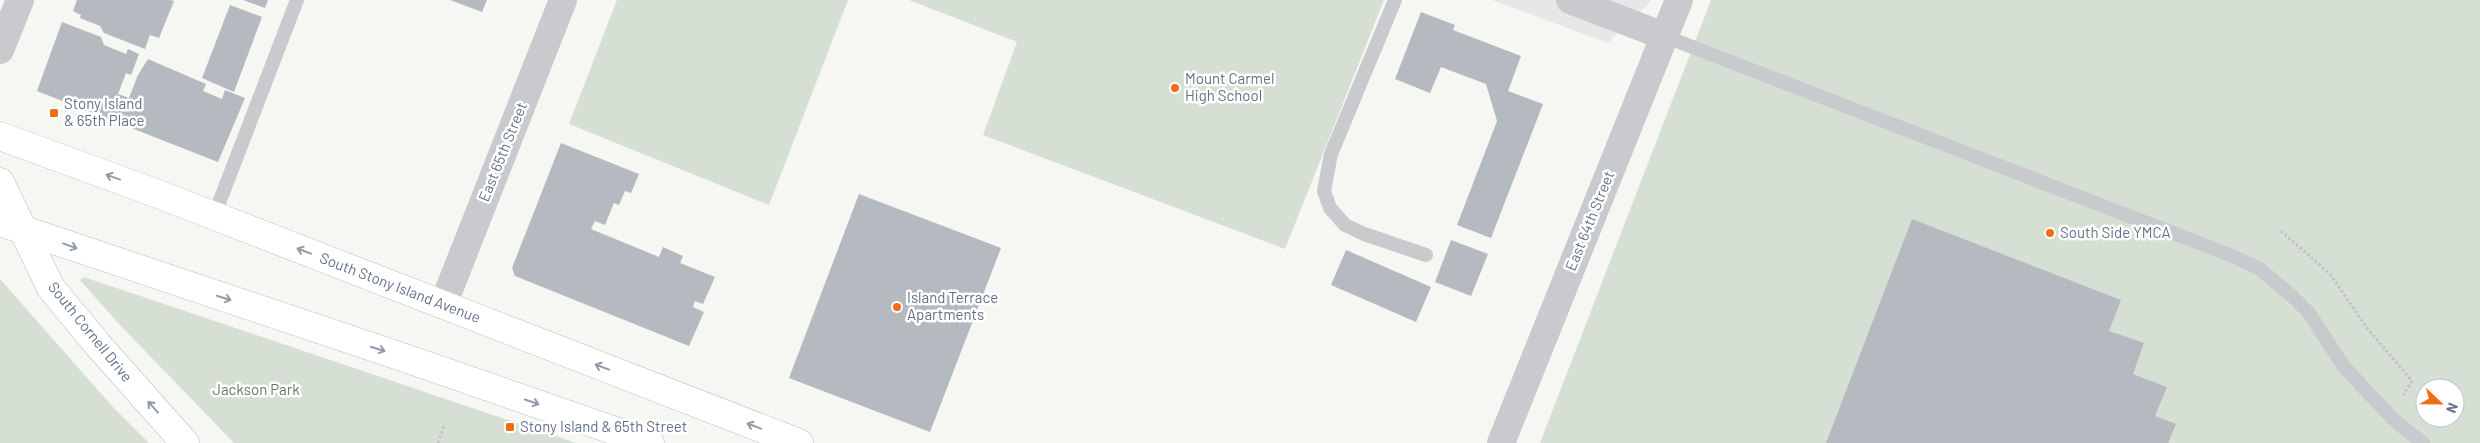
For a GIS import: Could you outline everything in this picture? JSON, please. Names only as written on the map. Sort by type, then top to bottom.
[{"type":"main road","name":"South Stony Island Avenue","points":[[0,136],[214,216],[799,443]]},
{"type":"main road","name":"South Cornell Drive","points":[[0,182],[12,226],[51,288],[98,345],[185,443]]},
{"type":"main road","points":[[12,226],[405,358],[650,443]]},
{"type":"street","points":[[0,50],[20,0]]},
{"type":"street","name":"East 65th Street","points":[[443,305],[563,0]]},
{"type":"street","points":[[1570,0],[1664,36]]},
{"type":"street","name":"East 64th Street","points":[[1501,443],[1679,0]]},
{"type":"lane","points":[[214,216],[297,0]]},
{"type":"lane","points":[[1395,0],[1331,154],[1324,191],[1330,208],[1345,225],[1364,234],[1426,255]]},
{"type":"lane","points":[[1664,36],[2230,255],[2260,269],[2309,313],[2344,367],[2389,415],[2423,443]]},
{"type":"path","points":[[2281,232],[2330,274],[2367,328],[2412,381],[2389,415]]},
{"type":"path","points":[[438,443],[444,426]]},
{"type":"shaded area","points":[[1492,0],[1652,0],[1608,43]]},
{"type":"green space","points":[[617,0],[848,0],[769,205],[569,124]]},
{"type":"green space","name":"Mount Carmel High School","points":[[909,0],[1384,0],[1285,249],[983,135],[1017,42]]},
{"type":"green space","name":"South Side YMCA","points":[[1711,0],[2480,0],[2480,443],[1540,443]]},
{"type":"green space","name":"Jackson Park","points":[[84,277],[576,443],[234,443],[119,324],[80,280]]},
{"type":"green space","points":[[0,279],[112,406],[149,443],[0,443]]},
{"type":"building","points":[[77,0],[174,1],[159,38],[150,35],[145,49],[104,33],[100,26],[80,18],[81,15],[73,11]]},
{"type":"building","points":[[243,0],[268,0],[265,8]]},
{"type":"building","points":[[450,0],[487,0],[482,12]]},
{"type":"building","points":[[230,5],[262,17],[234,92],[202,78]]},
{"type":"building","points":[[1421,12],[1455,25],[1453,30],[1521,56],[1508,91],[1543,104],[1491,238],[1457,225],[1497,121],[1486,84],[1441,67],[1430,93],[1395,79]]},
{"type":"building","points":[[62,22],[101,37],[104,45],[126,54],[128,49],[139,54],[131,75],[126,73],[118,94],[129,98],[138,75],[148,59],[206,84],[203,91],[222,99],[225,90],[245,98],[218,162],[37,91]]},
{"type":"building","points":[[561,143],[639,174],[631,193],[625,191],[619,205],[614,203],[605,225],[595,221],[591,229],[659,257],[663,247],[683,256],[680,263],[715,277],[703,304],[695,301],[693,307],[704,312],[689,346],[515,276],[512,268]]},
{"type":"building","name":"Island Terrace Apartments","points":[[859,194],[1001,248],[930,432],[789,378]]},
{"type":"building","points":[[1912,219],[2121,300],[2109,331],[2144,343],[2133,374],[2167,387],[2155,416],[2176,424],[2168,443],[1826,443]]},
{"type":"building","points":[[1451,240],[1488,254],[1471,296],[1435,282]]},
{"type":"building","points":[[1346,250],[1431,287],[1416,322],[1331,285]]},
{"type":"place","name":"Mount Carmel High School","points":[[1175,88]]},
{"type":"place","name":"Stony Island & 65th Place","points":[[54,113]]},
{"type":"place","name":"South Side YMCA","points":[[2050,233]]},
{"type":"place","name":"Island Terrace Apartments","points":[[897,307]]},
{"type":"place","name":"Stony Island & 65th Street","points":[[510,427]]}]
